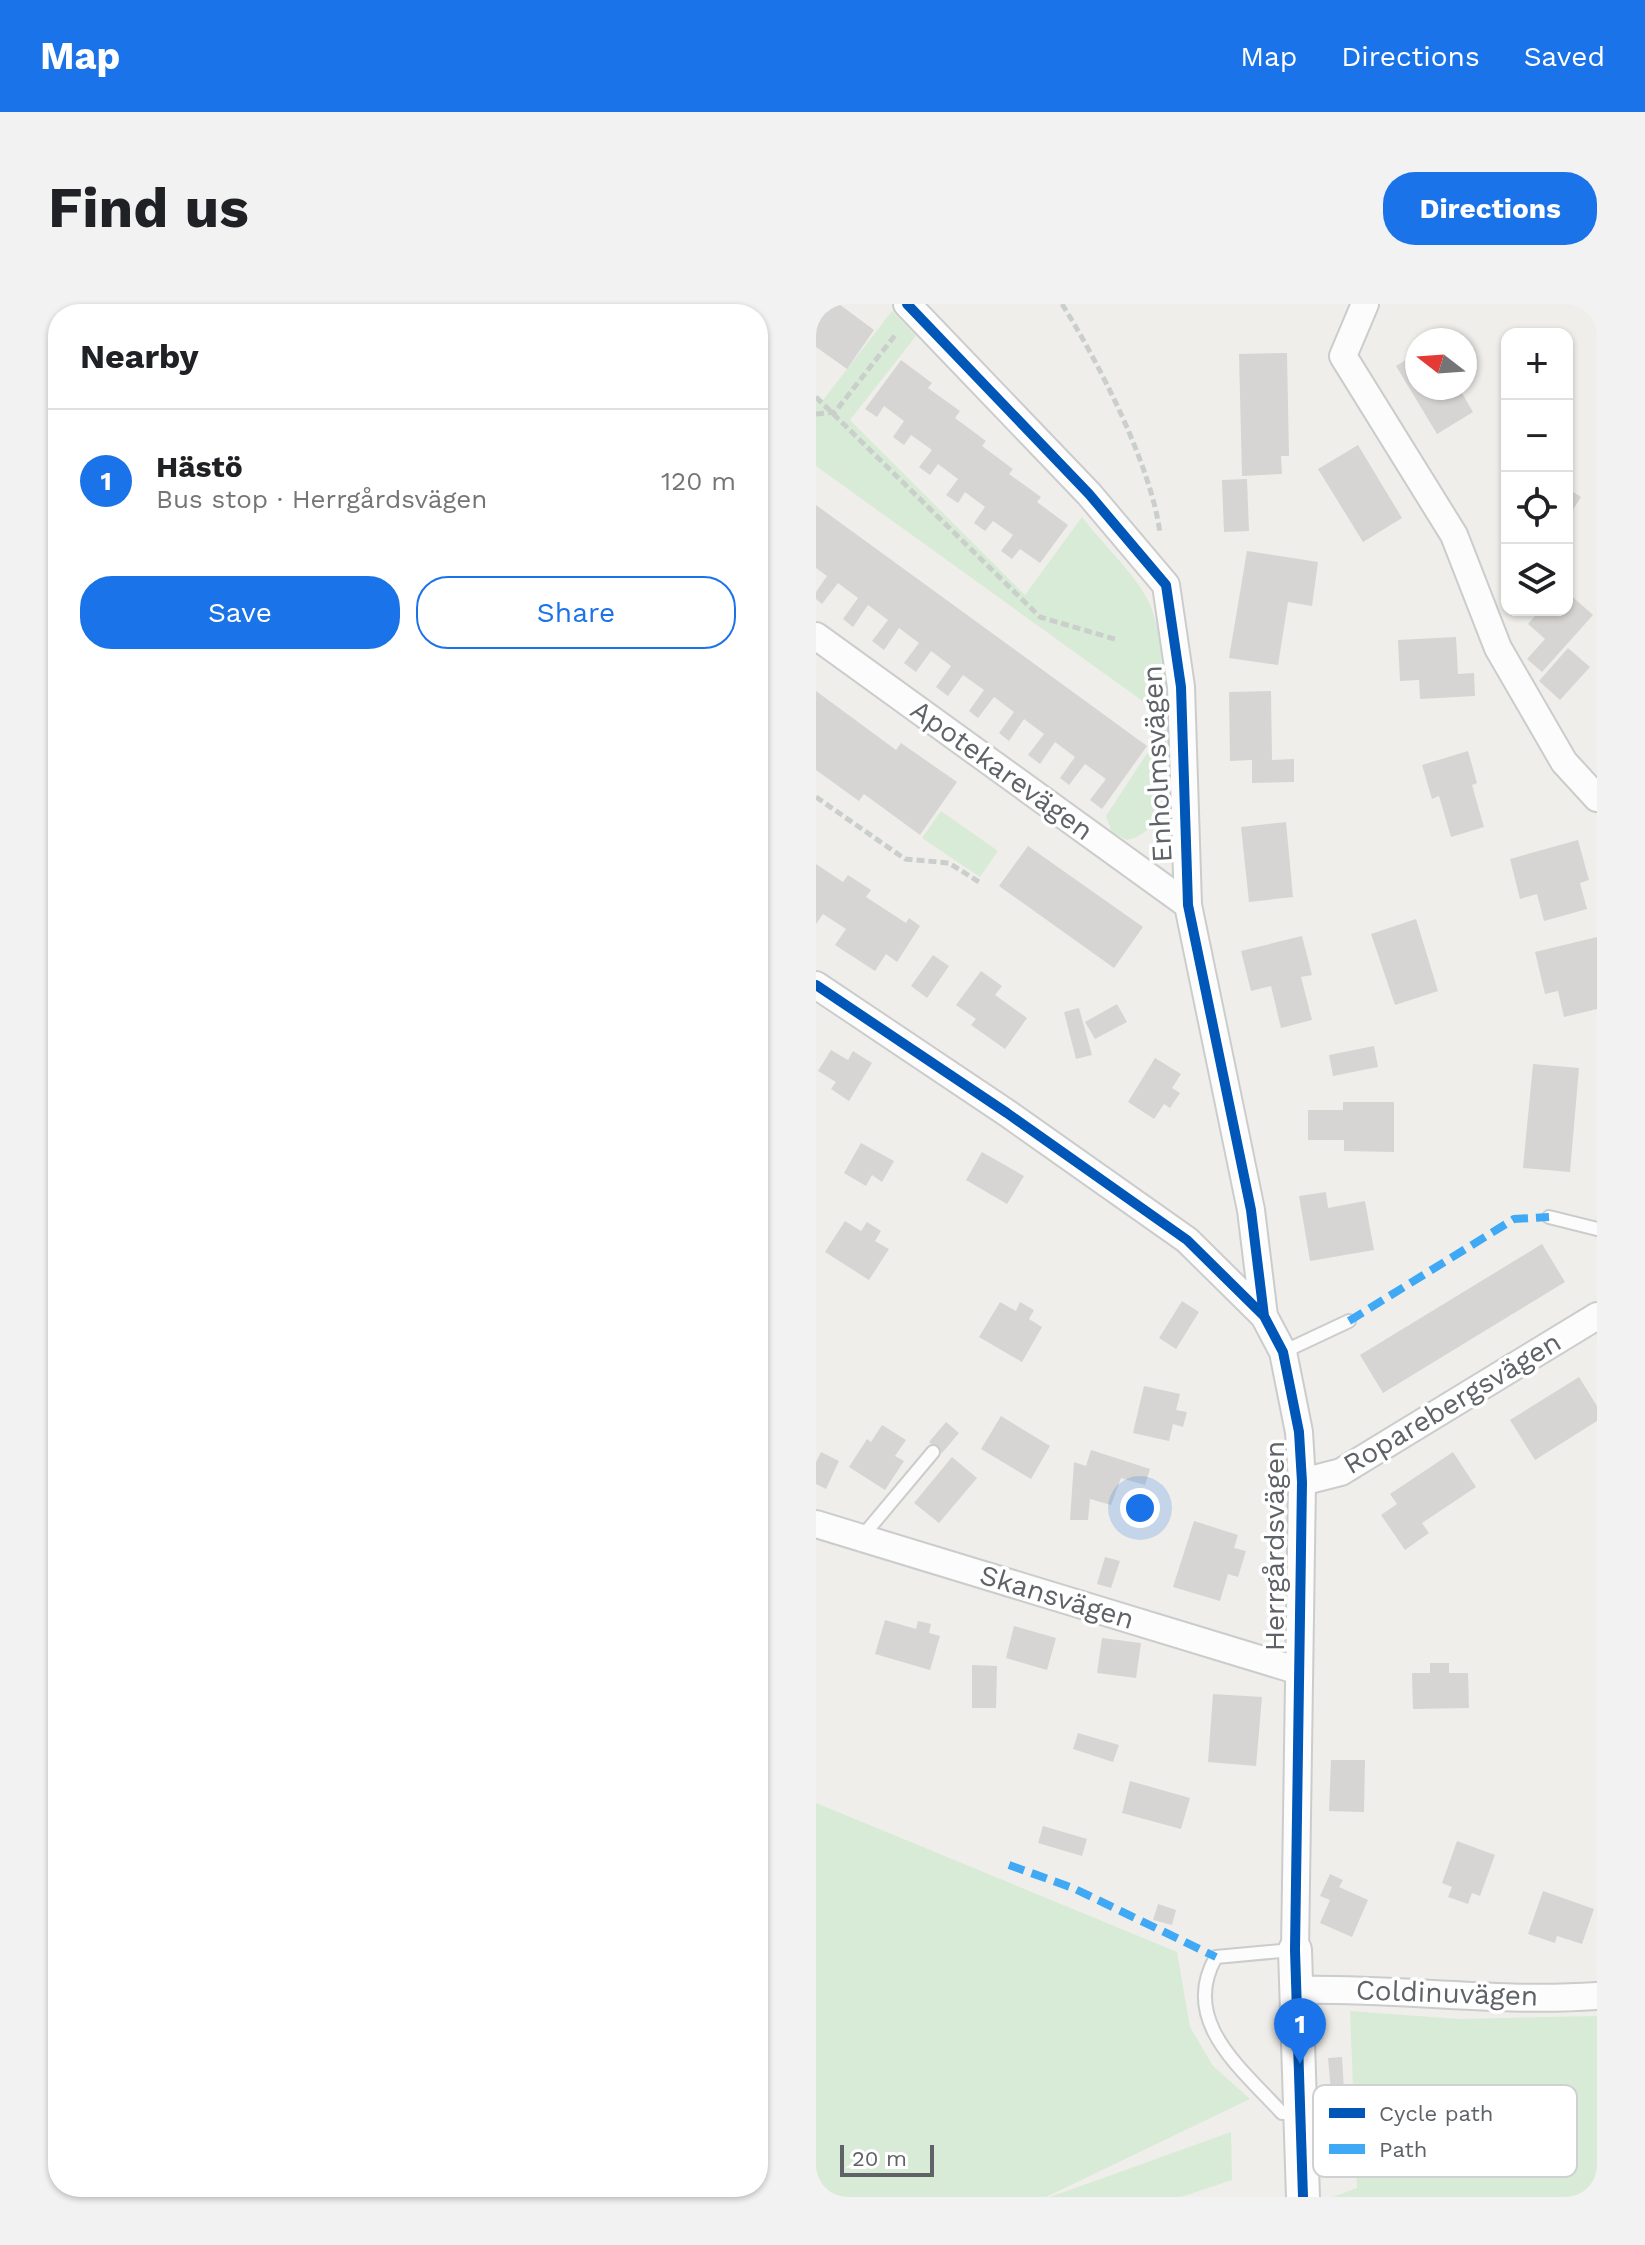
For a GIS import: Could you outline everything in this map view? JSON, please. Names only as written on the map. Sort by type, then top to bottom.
[{"type":"street","points":[[1365,304],[1343,356],[1454,535],[1498,648],[1556,750],[1597,798]]},
{"type":"street","points":[[911,307],[1089,494],[1166,585]]},
{"type":"street","name":"Enholmsvägen","points":[[1166,585],[1181,687],[1188,905],[1251,1210],[1264,1316]]},
{"type":"street","name":"Apotekarevägen","points":[[816,636],[1188,905]]},
{"type":"street","name":"Herrgårdsvägen","points":[[816,985],[1007,1113],[1187,1240],[1264,1316],[1283,1352],[1299,1432],[1302,1482],[1295,1950],[1303,2197]]},
{"type":"street","name":"Roparebergsvägen","points":[[1302,1482],[1341,1472],[1597,1316]]},
{"type":"street","name":"Skansvägen","points":[[816,1524],[1299,1671]]},
{"type":"street","name":"Coldinuvägen","points":[[1298,1990],[1366,1989],[1471,1999],[1597,1996]]},
{"type":"lane","points":[[1549,1217],[1597,1229]]},
{"type":"lane","points":[[1283,1352],[1349,1321]]},
{"type":"lane","points":[[861,1538],[933,1452]]},
{"type":"lane","points":[[1295,1950],[1216,1957],[1206,1975],[1203,1996],[1208,2021],[1223,2047],[1282,2113],[1302,2113]]},
{"type":"path","points":[[1062,304],[1089,347],[1155,498],[1166,585]]},
{"type":"path","points":[[816,414],[835,412],[911,307]]},
{"type":"path","points":[[816,397],[835,412],[1040,617],[1118,640]]},
{"type":"path","points":[[816,797],[905,859],[949,863],[979,882]]},
{"type":"green space","points":[[892,311],[916,336],[850,420],[1025,595],[1082,517],[1126,568],[1148,600],[1161,646],[1168,719],[816,466],[816,395],[823,400]]},
{"type":"green space","points":[[1168,722],[1163,800],[1150,827],[1127,840],[1112,832],[1106,816]]},
{"type":"green space","points":[[941,811],[998,851],[980,877],[922,838]]},
{"type":"green space","points":[[816,1803],[1177,1952],[1190,2027],[1213,2066],[1250,2099],[1046,2197],[816,2197]]},
{"type":"green space","points":[[1350,2011],[1459,2019],[1597,2016],[1597,2197],[1333,2197],[1357,2188],[1357,2177],[1577,2177],[1577,2085],[1353,2085]]},
{"type":"green space","points":[[1231,2132],[1232,2180],[1181,2197],[1050,2197]]},
{"type":"building","points":[[816,304],[839,304],[874,330],[847,369],[816,347]]},
{"type":"building","points":[[1287,353],[1289,456],[1281,456],[1282,474],[1242,476],[1239,354]]},
{"type":"building","points":[[901,360],[932,383],[928,388],[960,411],[955,418],[986,441],[982,446],[1013,469],[1009,474],[1041,497],[1037,502],[1068,525],[1040,563],[1020,549],[1012,559],[1001,551],[1013,535],[993,521],[985,531],[974,523],[985,507],[965,492],[958,503],[946,495],[958,479],[938,464],[930,475],[919,467],[932,450],[911,435],[904,445],[893,437],[904,421],[884,406],[877,417],[865,409]]},
{"type":"building","points":[[1405,360],[1405,381],[1396,366]]},
{"type":"building","points":[[1416,400],[1466,400],[1473,412],[1437,434]]},
{"type":"building","points":[[1358,445],[1402,518],[1363,542],[1318,469]]},
{"type":"building","points":[[1247,479],[1249,531],[1224,532],[1222,480]]},
{"type":"building","points":[[1573,492],[1581,497],[1573,510]]},
{"type":"building","points":[[816,505],[1147,746],[1102,809],[1090,800],[1106,779],[1085,764],[1069,785],[1060,778],[1075,757],[1055,742],[1040,764],[1028,755],[1044,734],[1024,719],[1009,741],[999,733],[1014,712],[994,697],[978,718],[969,711],[984,690],[963,675],[948,696],[936,687],[951,666],[931,651],[916,672],[904,663],[919,643],[899,628],[884,650],[872,641],[888,620],[868,605],[853,627],[843,619],[858,598],[838,583],[822,604],[816,599],[816,592],[827,576],[816,568]]},
{"type":"building","points":[[1247,551],[1318,562],[1312,606],[1288,602],[1278,665],[1229,658]]},
{"type":"building","points":[[1573,597],[1593,615],[1542,672],[1527,659],[1545,639],[1528,624],[1535,616],[1573,616]]},
{"type":"building","points":[[1456,637],[1458,674],[1474,673],[1475,696],[1420,699],[1419,680],[1400,681],[1398,640]]},
{"type":"building","points":[[1568,648],[1590,667],[1560,700],[1539,681]]},
{"type":"building","points":[[816,691],[896,750],[901,743],[957,782],[920,835],[864,794],[859,801],[816,770]]},
{"type":"building","points":[[1271,691],[1272,760],[1294,759],[1294,782],[1252,783],[1252,760],[1230,761],[1229,692]]},
{"type":"building","points":[[1468,751],[1477,783],[1472,785],[1484,827],[1451,837],[1439,796],[1432,799],[1422,765]]},
{"type":"building","points":[[1286,822],[1293,897],[1249,902],[1241,827]]},
{"type":"building","points":[[1578,840],[1589,880],[1580,883],[1587,909],[1544,921],[1537,894],[1520,899],[1510,859]]},
{"type":"building","points":[[1028,846],[1143,927],[1114,968],[999,886]]},
{"type":"building","points":[[816,864],[843,882],[848,875],[871,890],[866,897],[906,923],[909,918],[920,926],[897,962],[886,954],[875,971],[835,945],[846,929],[823,914],[816,924]]},
{"type":"building","points":[[1416,919],[1438,991],[1395,1005],[1371,934]]},
{"type":"building","points":[[1302,936],[1312,975],[1301,977],[1312,1020],[1281,1028],[1271,986],[1251,991],[1241,951]]},
{"type":"building","points":[[1597,937],[1597,1009],[1564,1017],[1558,991],[1545,994],[1535,952]]},
{"type":"building","points":[[933,955],[949,966],[927,998],[911,986]]},
{"type":"building","points":[[981,971],[1002,986],[995,995],[1027,1018],[1005,1049],[971,1025],[976,1019],[956,1005]]},
{"type":"building","points":[[1117,1004],[1127,1022],[1095,1039],[1085,1022]]},
{"type":"building","points":[[1079,1008],[1092,1055],[1076,1059],[1064,1012]]},
{"type":"building","points":[[1374,1046],[1378,1067],[1333,1076],[1329,1055]]},
{"type":"building","points":[[831,1050],[848,1060],[853,1051],[872,1063],[849,1101],[831,1089],[836,1082],[818,1071]]},
{"type":"building","points":[[1155,1058],[1181,1074],[1172,1088],[1180,1093],[1170,1108],[1164,1104],[1154,1119],[1128,1102]]},
{"type":"building","points":[[1533,1064],[1579,1068],[1570,1172],[1523,1168]]},
{"type":"building","points":[[1343,1102],[1394,1102],[1394,1152],[1344,1151],[1344,1140],[1308,1140],[1308,1110],[1343,1110]]},
{"type":"building","points":[[861,1143],[894,1161],[882,1182],[872,1175],[866,1186],[844,1173]]},
{"type":"building","points":[[982,1152],[1024,1176],[1007,1204],[966,1180]]},
{"type":"building","points":[[1326,1192],[1328,1208],[1365,1201],[1374,1250],[1310,1261],[1299,1196]]},
{"type":"building","points":[[845,1221],[861,1231],[867,1222],[881,1231],[875,1241],[889,1249],[869,1280],[825,1252]]},
{"type":"building","points":[[1542,1244],[1565,1282],[1383,1393],[1360,1355]]},
{"type":"building","points":[[1182,1301],[1199,1312],[1176,1349],[1159,1338]]},
{"type":"building","points":[[1000,1302],[1016,1311],[1020,1302],[1034,1310],[1029,1319],[1042,1327],[1022,1362],[979,1337]]},
{"type":"building","points":[[1579,1377],[1597,1406],[1597,1421],[1535,1460],[1510,1420]]},
{"type":"building","points":[[1144,1386],[1180,1394],[1176,1410],[1187,1412],[1183,1427],[1173,1424],[1169,1441],[1133,1433]]},
{"type":"building","points":[[1001,1416],[1050,1446],[1031,1479],[981,1449]]},
{"type":"building","points":[[946,1422],[959,1433],[942,1453],[929,1442]]},
{"type":"building","points":[[882,1425],[906,1440],[895,1456],[904,1461],[885,1490],[849,1467],[867,1439],[871,1442]]},
{"type":"building","points":[[1091,1450],[1150,1469],[1145,1485],[1121,1478],[1111,1505],[1090,1499],[1088,1520],[1070,1520],[1074,1462],[1086,1466]]},
{"type":"building","points":[[821,1452],[839,1461],[826,1489],[816,1484],[816,1462]]},
{"type":"building","points":[[1453,1452],[1476,1487],[1422,1523],[1429,1533],[1405,1550],[1381,1515],[1397,1504],[1390,1494]]},
{"type":"building","points":[[952,1457],[977,1478],[939,1523],[914,1503]]},
{"type":"building","points":[[1194,1521],[1238,1535],[1234,1548],[1246,1551],[1238,1577],[1228,1574],[1220,1601],[1173,1587]]},
{"type":"building","points":[[1105,1557],[1120,1561],[1111,1588],[1097,1584]]},
{"type":"building","points":[[885,1620],[916,1629],[918,1621],[931,1624],[929,1633],[940,1636],[930,1670],[875,1654]]},
{"type":"building","points":[[1014,1626],[1056,1638],[1047,1670],[1006,1658]]},
{"type":"building","points":[[1102,1638],[1141,1643],[1136,1678],[1097,1673]]},
{"type":"building","points":[[1430,1663],[1449,1663],[1449,1673],[1468,1673],[1469,1708],[1413,1709],[1412,1673],[1430,1673]]},
{"type":"building","points":[[972,1665],[997,1666],[996,1708],[972,1708]]},
{"type":"building","points":[[1213,1694],[1262,1697],[1256,1766],[1208,1762]]},
{"type":"building","points":[[1078,1733],[1119,1745],[1113,1762],[1073,1749]]},
{"type":"building","points":[[1331,1760],[1365,1760],[1364,1812],[1329,1811]]},
{"type":"building","points":[[1130,1781],[1190,1798],[1181,1829],[1122,1813]]},
{"type":"building","points":[[1043,1826],[1087,1839],[1082,1856],[1038,1843]]},
{"type":"building","points":[[1457,1841],[1495,1855],[1480,1896],[1472,1893],[1468,1904],[1448,1897],[1452,1887],[1442,1883]]},
{"type":"building","points":[[1330,1874],[1343,1880],[1339,1887],[1368,1900],[1352,1937],[1320,1923],[1330,1900],[1320,1896]]},
{"type":"building","points":[[1543,1891],[1594,1909],[1582,1944],[1557,1936],[1555,1943],[1528,1934]]},
{"type":"building","points":[[1158,1904],[1176,1910],[1172,1925],[1153,1920]]},
{"type":"building","points":[[1342,2057],[1344,2085],[1330,2085],[1328,2058]]},
{"type":"marked path","points":[[1349,1321],[1514,1219],[1549,1217]]},
{"type":"marked path","points":[[1009,1865],[1073,1888],[1216,1957]]},
{"type":"cycle path","points":[[907,304],[1089,494],[1166,585],[1181,687],[1188,905],[1251,1210],[1264,1316]]},
{"type":"cycle path","points":[[816,985],[1007,1113],[1187,1240],[1264,1316],[1283,1352],[1299,1432],[1302,1482],[1295,1950],[1303,2197]]},
{"type":"place","name":"Hästö","points":[[1300,2064]]}]
